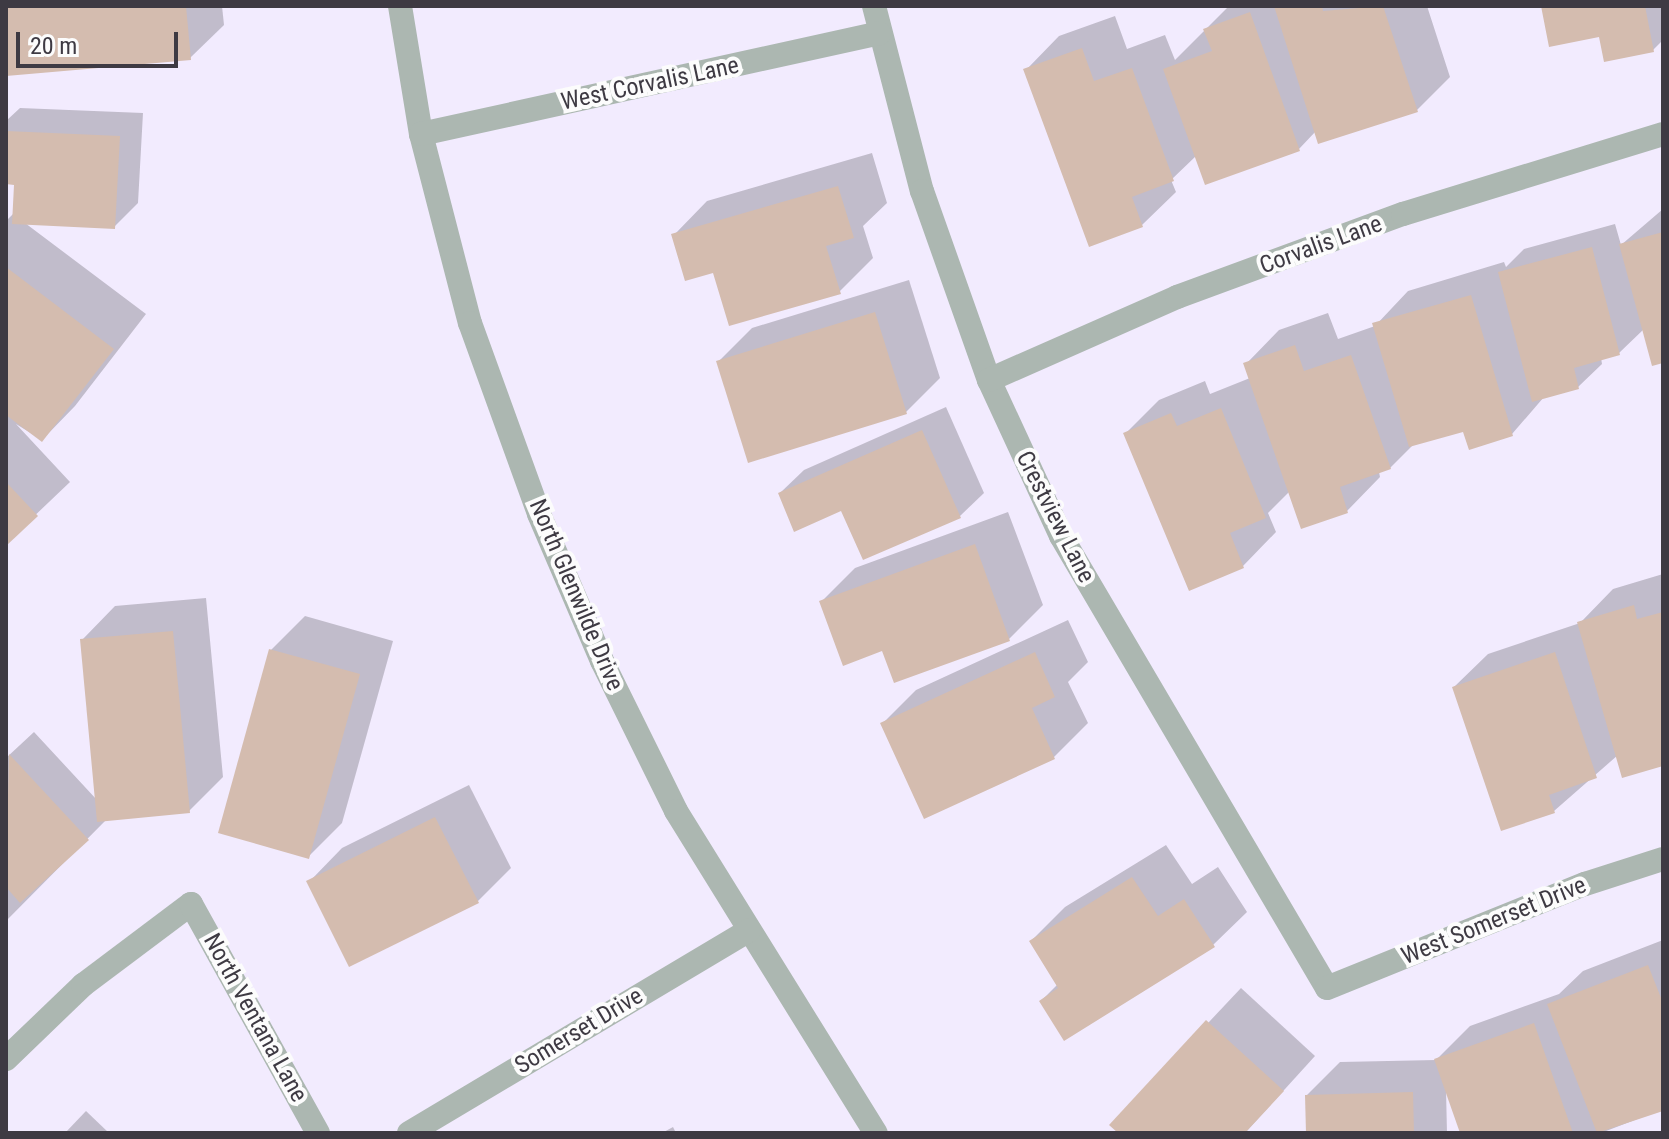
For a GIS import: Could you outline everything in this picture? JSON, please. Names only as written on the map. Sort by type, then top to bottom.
[{"type":"street","name":"North Glenwilde Drive","points":[[400,6],[421,134],[470,323],[539,514],[602,661],[676,811],[876,1133]]},
{"type":"street","name":"Crestview Lane","points":[[874,6],[922,191],[989,380],[1061,536],[1327,988]]},
{"type":"street","name":"West Corvalis Lane","points":[[421,134],[879,33]]},
{"type":"street","name":"Corvalis Lane","points":[[989,380],[1177,297],[1403,214],[1663,134]]},
{"type":"street","name":"West Somerset Drive","points":[[1327,988],[1585,884],[1663,859]]},
{"type":"street","name":"North Ventana Lane","points":[[6,1059],[83,985],[191,904],[318,1133]]},
{"type":"street","name":"Somerset Drive","points":[[409,1133],[749,930]]},
{"type":"building","points":[[6,6],[186,6],[191,60],[6,76]]},
{"type":"building","points":[[1274,6],[1322,6],[1323,11],[1383,6],[1418,112],[1318,144]]},
{"type":"building","points":[[1541,6],[1645,6],[1654,52],[1604,62],[1599,37],[1549,47]]},
{"type":"building","points":[[1250,12],[1300,151],[1205,185],[1163,69],[1212,51],[1203,29]]},
{"type":"building","points":[[1082,48],[1094,81],[1132,68],[1174,181],[1132,197],[1143,227],[1089,247],[1023,69]]},
{"type":"building","points":[[6,131],[120,136],[115,229],[12,224],[14,185],[6,184]]},
{"type":"building","points":[[838,186],[854,238],[826,246],[841,294],[729,326],[713,273],[685,281],[671,234]]},
{"type":"building","points":[[1663,232],[1663,363],[1652,366],[1619,244]]},
{"type":"building","points":[[1592,247],[1620,355],[1574,368],[1579,389],[1532,402],[1498,272]]},
{"type":"building","points":[[6,267],[114,349],[42,442],[6,415]]},
{"type":"building","points":[[1471,295],[1513,436],[1469,450],[1463,432],[1409,447],[1372,323]]},
{"type":"building","points":[[875,312],[907,414],[748,463],[716,361]]},
{"type":"building","points":[[1295,345],[1304,371],[1351,355],[1391,469],[1340,487],[1348,513],[1301,529],[1243,363]]},
{"type":"building","points":[[1221,408],[1266,518],[1230,533],[1244,568],[1189,591],[1123,433],[1171,413],[1177,426]]},
{"type":"building","points":[[922,430],[961,518],[863,560],[841,511],[794,532],[778,493]]},
{"type":"building","points":[[6,482],[38,516],[6,546]]},
{"type":"building","points":[[975,544],[1010,641],[894,683],[882,651],[843,666],[819,601]]},
{"type":"building","points":[[1634,605],[1637,619],[1663,612],[1663,766],[1622,778],[1577,622]]},
{"type":"building","points":[[173,631],[190,813],[97,822],[80,639]]},
{"type":"building","points":[[269,649],[360,674],[309,859],[218,833]]},
{"type":"building","points":[[1035,652],[1055,697],[1032,708],[1055,759],[924,819],[880,723]]},
{"type":"building","points":[[1555,652],[1597,778],[1549,795],[1555,813],[1501,831],[1452,687]]},
{"type":"building","points":[[9,754],[89,840],[20,903],[6,887]]},
{"type":"building","points":[[435,817],[479,903],[349,967],[306,881]]},
{"type":"building","points":[[1132,877],[1158,916],[1184,899],[1215,947],[1064,1041],[1039,1001],[1058,988],[1029,941]]},
{"type":"building","points":[[1648,965],[1663,1003],[1663,1111],[1597,1133],[1547,1004]]},
{"type":"building","points":[[1206,1020],[1284,1091],[1245,1133],[1118,1133],[1109,1125]]},
{"type":"building","points":[[1534,1023],[1573,1133],[1460,1133],[1434,1059]]},
{"type":"building","points":[[1413,1092],[1414,1133],[1306,1133],[1305,1095]]}]
